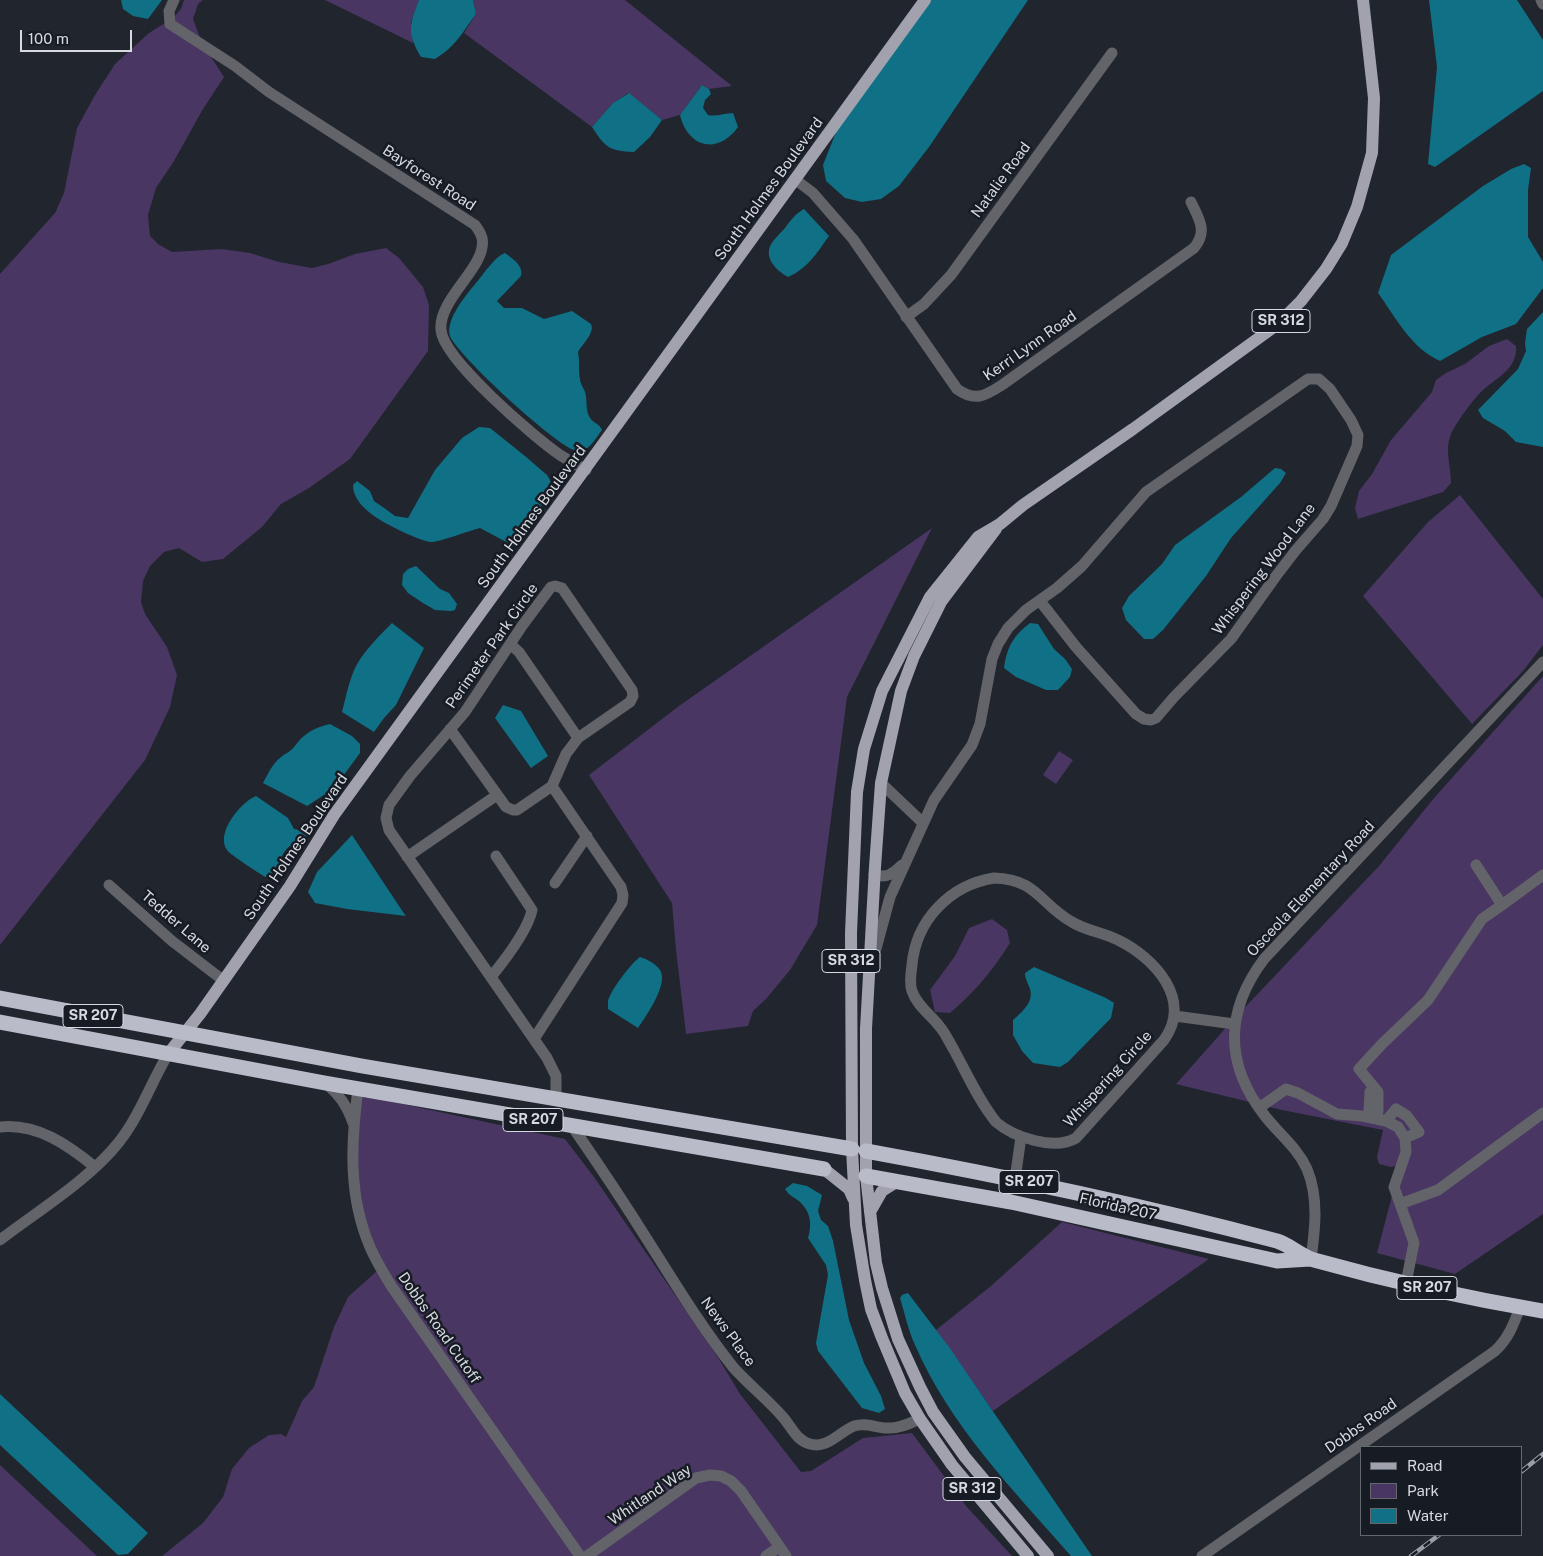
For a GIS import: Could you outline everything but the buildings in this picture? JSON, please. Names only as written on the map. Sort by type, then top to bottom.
[{"type":"highway","name":"SR 207","points":[[0,998],[362,1066],[859,1150],[1015,1179],[1162,1212],[1280,1242],[1311,1259],[1406,1283],[1543,1312]]},
{"type":"highway","name":"SR 207","points":[[0,1022],[358,1089],[824,1169]]},
{"type":"highway","points":[[325,1083],[333,1077],[352,1078],[359,1073],[362,1066]]},
{"type":"highway","points":[[358,1089],[364,1081],[376,1075],[398,1078],[409,1074]]},
{"type":"highway","name":"Florida 207","points":[[859,1174],[1011,1202],[1277,1261],[1311,1259]]},
{"type":"main road","name":"South Holmes Boulevard","points":[[168,1054],[186,1034],[290,886],[334,815],[925,0]]},
{"type":"main road","name":"SR 312","points":[[1028,1556],[952,1465],[920,1419],[893,1366],[871,1309],[860,1250],[854,1200],[859,1174],[859,1150],[851,933],[857,792],[864,749],[882,691],[930,597],[978,537],[1000,524],[1023,505],[1133,429],[1278,324],[1301,301],[1326,269],[1342,243],[1357,207],[1372,153],[1374,98],[1364,0]]},
{"type":"main road","name":"SR 312","points":[[859,1150],[874,874],[881,783],[901,691],[914,656],[941,602],[1000,524]]},
{"type":"main road","points":[[860,773],[871,773],[881,783]]},
{"type":"main road","points":[[824,1169],[849,1189],[854,1200]]},
{"type":"main road","name":"SR 207","points":[[824,1169],[859,1174]]},
{"type":"main road","name":"SR 312","points":[[859,1174],[870,1212],[882,1288],[889,1315],[920,1387],[934,1412],[971,1464],[1048,1556]]},
{"type":"main road","points":[[870,1212],[882,1191],[898,1182]]},
{"type":"main road","points":[[920,1419],[930,1420],[934,1423],[962,1463],[971,1464]]},
{"type":"street","name":"Bayforest Road","points":[[174,0],[169,12],[170,24],[220,56],[269,92],[475,225],[483,239],[481,252],[443,315],[440,328],[444,341],[462,364],[511,414],[558,454],[586,470]]},
{"type":"street","points":[[1541,0],[1543,4]]},
{"type":"street","name":"Natalie Road","points":[[906,317],[924,304],[951,275],[1112,54]]},
{"type":"street","name":"Kerri Lynn Road","points":[[796,180],[813,193],[854,239],[957,389],[970,396],[982,396],[1002,385],[1194,248],[1202,237],[1202,227],[1191,202]]},
{"type":"street","name":"Whispering Wood Lane","points":[[869,979],[890,897],[934,800],[972,745],[980,724],[992,659],[998,644],[1008,628],[1026,610],[1057,588],[1082,566],[1146,492],[1308,379],[1319,380],[1330,389],[1351,420],[1358,435],[1357,446],[1331,506],[1323,519],[1291,556],[1231,639],[1156,718],[1144,720],[1136,714],[1076,647],[1040,601]]},
{"type":"street","name":"Perimeter Park Circle","points":[[552,786],[566,754],[578,738],[630,702],[633,696],[632,690],[562,588],[555,586],[551,587],[510,644],[473,701],[410,776],[386,811],[386,824],[534,1038],[553,1069],[557,1088],[556,1099]]},
{"type":"street","points":[[510,644],[518,652],[578,738]]},
{"type":"street","name":"Osceola Elementary Road","points":[[1311,1259],[1315,1208],[1309,1176],[1297,1151],[1259,1108],[1248,1092],[1238,1066],[1234,1024],[1247,984],[1264,959],[1543,662]]},
{"type":"street","points":[[450,729],[506,807],[518,810],[552,786],[621,887],[624,895],[622,903],[534,1038]]},
{"type":"street","points":[[881,783],[923,823]]},
{"type":"street","points":[[407,857],[497,795]]},
{"type":"street","points":[[556,883],[586,836]]},
{"type":"street","points":[[492,977],[530,919],[532,910],[496,856]]},
{"type":"street","points":[[874,874],[881,876],[894,874],[907,860]]},
{"type":"street","points":[[1476,865],[1502,905]]},
{"type":"street","points":[[1373,1117],[1369,1111],[1370,1092],[1374,1087],[1359,1069],[1428,1000],[1482,920],[1543,876]]},
{"type":"street","name":"Whispering Circle","points":[[994,878],[1015,880],[1026,884],[1034,890],[1070,922],[1117,939],[1141,954],[1152,964],[1167,985],[1174,1004],[1174,1016],[1169,1032],[1164,1040],[1076,1138],[1069,1142],[1055,1144],[1021,1137],[1003,1129],[991,1115],[942,1029],[918,1004],[911,990],[912,961],[918,940],[935,911],[952,894],[972,884],[994,878]]},
{"type":"street","name":"Tedder Lane","points":[[109,885],[172,942],[224,981]]},
{"type":"street","points":[[1174,1016],[1234,1024]]},
{"type":"street","points":[[0,1240],[107,1156],[129,1127],[168,1054]]},
{"type":"street","points":[[325,1083],[338,1092],[349,1112],[353,1126]]},
{"type":"street","name":"Dobbs Road Cutoff","points":[[358,1089],[353,1126],[352,1168],[356,1196],[370,1247],[379,1266],[580,1556]]},
{"type":"street","points":[[1259,1108],[1286,1089],[1298,1093],[1338,1114],[1373,1117],[1386,1121],[1396,1108],[1407,1116],[1418,1132],[1405,1138],[1406,1152],[1394,1186],[1414,1243],[1406,1283]]},
{"type":"street","points":[[1400,1204],[1438,1190],[1543,1113]]},
{"type":"street","name":"News Place","points":[[572,1126],[720,1350],[749,1385],[783,1416],[794,1434],[812,1445],[818,1445],[831,1441],[854,1426],[899,1427],[920,1419]]},
{"type":"street","points":[[0,1127],[20,1127],[40,1132],[72,1150],[95,1167]]},
{"type":"street","points":[[1015,1179],[1021,1137]]},
{"type":"street","name":"Dobbs Road","points":[[1202,1556],[1495,1351],[1502,1345],[1514,1324],[1520,1307]]},
{"type":"street","name":"Whitland Way","points":[[586,1556],[696,1478],[710,1475],[721,1476],[731,1481],[741,1491],[782,1551]]},
{"type":"street","points":[[766,1556],[782,1551]]},
{"type":"green space","points":[[184,0],[203,0],[198,4],[193,19],[202,43],[224,77],[156,188],[148,215],[150,236],[158,244],[172,252],[222,249],[250,253],[279,262],[312,268],[355,254],[386,248],[399,258],[423,287],[429,305],[428,351],[350,459],[309,488],[281,504],[262,527],[223,559],[202,562],[179,548],[164,552],[150,566],[143,581],[141,602],[145,614],[167,647],[177,675],[170,707],[145,760],[0,945],[0,274],[55,213],[64,193],[77,128],[115,64],[149,33],[173,18],[181,9]]},
{"type":"green space","points":[[325,0],[419,0],[411,22],[413,43]]},
{"type":"green space","points":[[473,0],[625,0],[732,86],[709,89],[702,85],[680,115],[662,120],[628,93],[613,103],[592,127],[464,33],[476,14]]},
{"type":"green space","points":[[1507,339],[1516,346],[1514,360],[1506,371],[1475,399],[1460,419],[1450,437],[1448,453],[1451,483],[1443,492],[1358,519],[1355,508],[1359,491],[1372,474],[1391,440],[1432,392],[1436,380],[1465,364],[1489,346]]},
{"type":"green space","points":[[1460,495],[1543,599],[1543,645],[1523,671],[1472,724],[1363,596],[1428,522]]},
{"type":"green space","points":[[932,528],[847,697],[817,925],[790,970],[766,999],[753,1011],[748,1026],[686,1034],[672,903],[589,775],[679,706]]},
{"type":"green space","points":[[1543,676],[1543,1214],[1455,1274],[1377,1253],[1400,1165],[1391,1167],[1379,1164],[1377,1157],[1383,1130],[1282,1110],[1176,1084],[1231,1022],[1379,866],[1434,798]]},
{"type":"green space","points":[[1059,751],[1073,760],[1056,784],[1043,775]]},
{"type":"green space","points":[[992,919],[1007,930],[1010,943],[997,963],[968,997],[950,1013],[935,1012],[930,990],[955,956],[969,928]]},
{"type":"green space","points":[[361,1097],[384,1100],[565,1139],[594,1177],[719,1359],[740,1394],[801,1472],[811,1471],[863,1438],[912,1433],[967,1507],[1012,1556],[585,1556],[396,1285],[374,1245],[365,1218],[356,1167]]},
{"type":"green space","points":[[1062,1222],[1209,1259],[993,1411],[936,1330],[991,1286]]},
{"type":"green space","points":[[377,1271],[574,1556],[162,1556],[203,1523],[223,1497],[232,1469],[249,1448],[269,1435],[281,1434],[286,1437],[302,1401],[314,1387],[334,1327],[348,1297]]},
{"type":"green space","points":[[0,1465],[97,1556],[0,1556]]},
{"type":"water","points":[[121,0],[162,0],[148,19],[133,16],[123,9]]},
{"type":"water","points":[[419,0],[473,0],[476,14],[454,44],[435,59],[421,57],[413,41],[411,29],[413,16]]},
{"type":"water","points":[[930,0],[1028,0],[929,147],[899,186],[881,199],[862,202],[845,198],[826,181],[823,165],[838,127]]},
{"type":"water","points":[[1429,0],[1517,0],[1543,40],[1543,91],[1435,167],[1428,164],[1437,67]]},
{"type":"water","points":[[702,85],[709,89],[711,94],[705,100],[703,108],[708,115],[733,113],[738,127],[722,142],[704,144],[697,141],[684,126],[680,115]]},
{"type":"water","points":[[629,93],[662,120],[650,137],[634,152],[608,147],[592,127],[613,103]]},
{"type":"water","points":[[1524,164],[1531,168],[1528,190],[1528,237],[1543,262],[1543,288],[1516,324],[1482,337],[1440,361],[1412,340],[1378,293],[1391,255],[1483,186],[1511,169]]},
{"type":"water","points":[[804,209],[829,236],[801,270],[788,277],[772,262],[769,250],[771,244],[793,217]]},
{"type":"water","points":[[505,253],[517,263],[522,272],[521,276],[497,301],[504,308],[522,308],[544,319],[572,311],[591,324],[590,335],[578,352],[579,376],[586,394],[588,414],[602,430],[592,444],[581,451],[567,446],[551,435],[509,400],[470,362],[450,336],[449,330],[453,315],[462,301],[493,262]]},
{"type":"water","points":[[1543,312],[1543,447],[1516,442],[1505,431],[1483,418],[1478,410],[1518,369],[1526,351],[1527,329]]},
{"type":"water","points":[[479,427],[490,428],[547,475],[550,480],[552,490],[543,504],[527,526],[508,543],[480,528],[435,542],[424,541],[372,515],[354,494],[353,485],[357,481],[370,491],[374,501],[395,516],[408,518],[435,470],[462,438]]},
{"type":"water","points":[[1275,468],[1281,469],[1286,473],[1280,483],[1231,538],[1206,576],[1163,630],[1153,639],[1144,639],[1126,620],[1122,608],[1129,596],[1162,564],[1175,545],[1241,497]]},
{"type":"water","points":[[416,566],[440,589],[449,593],[457,604],[455,610],[435,610],[408,593],[402,585],[403,574],[408,569]]},
{"type":"water","points":[[392,623],[424,648],[396,705],[374,732],[342,712],[356,666],[377,638]]},
{"type":"water","points":[[1030,623],[1038,624],[1054,649],[1072,669],[1070,677],[1058,690],[1046,690],[1016,677],[1004,668],[1012,642]]},
{"type":"water","points":[[503,705],[521,711],[548,756],[531,768],[495,718]]},
{"type":"water","points":[[330,724],[352,736],[360,744],[360,753],[330,791],[307,806],[263,783],[275,763],[302,738],[314,729]]},
{"type":"water","points":[[256,796],[288,818],[294,829],[299,830],[309,821],[314,822],[314,831],[286,849],[277,871],[265,877],[229,852],[224,843],[224,835],[231,819],[243,805]]},
{"type":"water","points":[[352,835],[406,916],[315,903],[308,892],[317,872]]},
{"type":"water","points":[[640,957],[656,966],[662,976],[655,1000],[638,1028],[608,1009],[608,1001],[622,977]]},
{"type":"water","points":[[1034,967],[1114,1003],[1111,1018],[1068,1062],[1060,1067],[1033,1063],[1022,1051],[1013,1035],[1013,1020],[1029,1002],[1031,994],[1025,973]]},
{"type":"water","points":[[793,1183],[807,1186],[822,1195],[818,1211],[821,1220],[828,1226],[833,1241],[849,1320],[864,1363],[881,1396],[885,1409],[879,1413],[862,1408],[818,1351],[816,1343],[828,1275],[826,1265],[808,1238],[810,1224],[804,1206],[785,1189]]},
{"type":"water","points":[[908,1293],[949,1347],[1092,1556],[1071,1556],[1006,1482],[946,1403],[929,1375],[908,1328],[900,1298]]},
{"type":"water","points":[[0,1394],[148,1533],[128,1554],[118,1555],[0,1445]]},
{"type":"railway","points":[[1523,1470],[1543,1454]]},
{"type":"railway","points":[[1411,1556],[1438,1536]]}]
